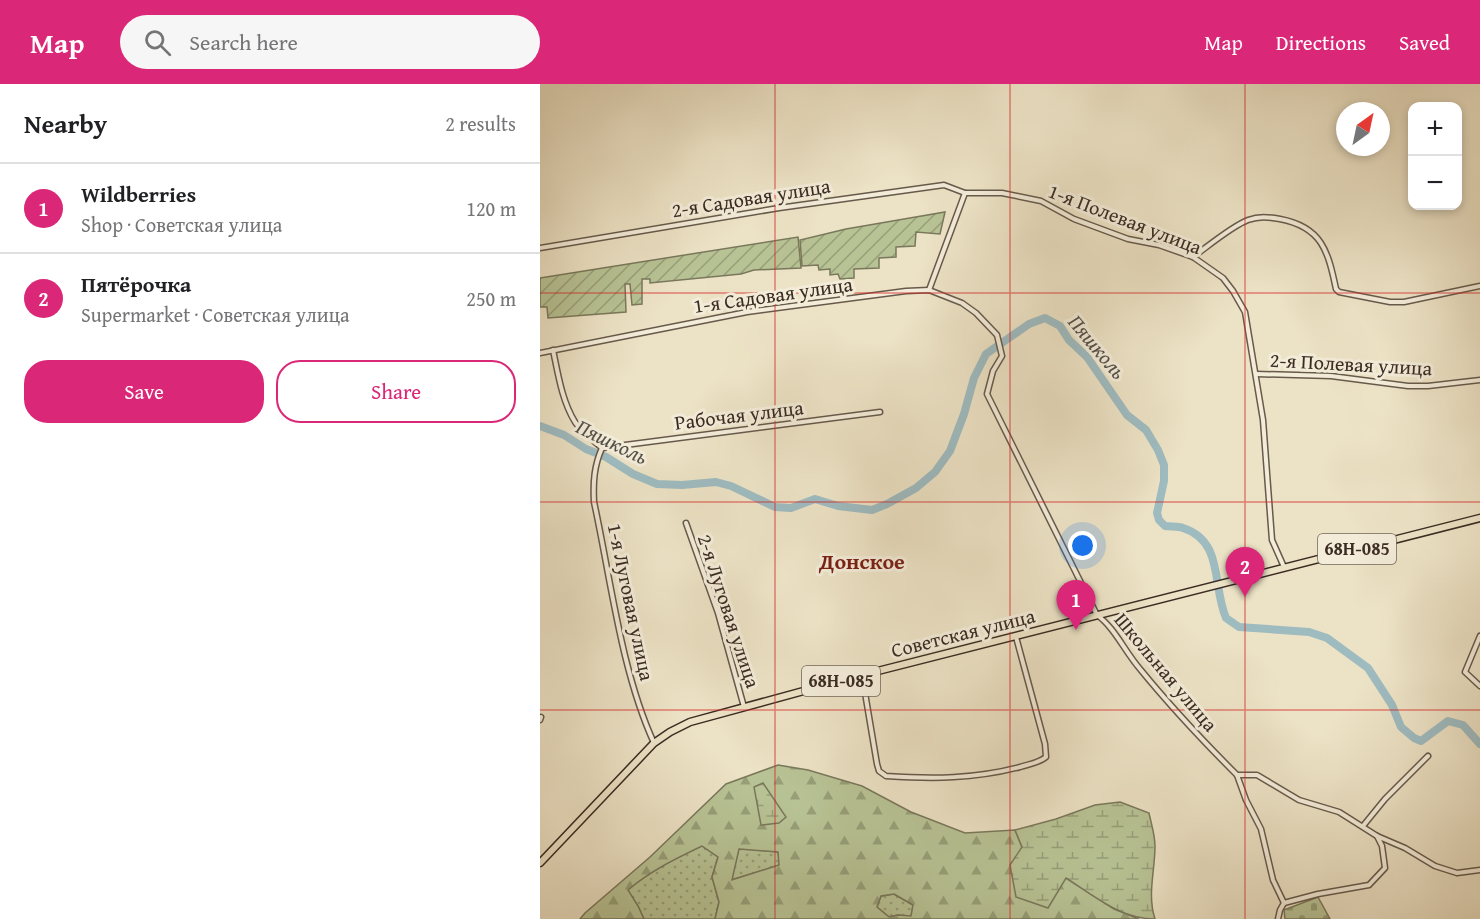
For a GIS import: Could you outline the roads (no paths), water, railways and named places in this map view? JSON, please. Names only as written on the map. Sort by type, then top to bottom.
[{"type":"main road","name":"Советская улица","points":[[540,863],[654,743],[690,722],[862,675],[1480,518]]},
{"type":"street","name":"2-я Садовая улица","points":[[540,248],[779,208],[944,185],[965,193]]},
{"type":"street","name":"1-я Полевая улица","points":[[965,193],[1002,193],[1041,201],[1074,219],[1118,235],[1194,257],[1222,278],[1233,291],[1245,312],[1263,420],[1272,540],[1284,567]]},
{"type":"street","points":[[929,290],[965,193]]},
{"type":"street","points":[[1194,257],[1246,221],[1264,216],[1294,222],[1312,231],[1326,248],[1339,292],[1390,302],[1404,302],[1480,286]]},
{"type":"street","name":"1-я Садовая улица","points":[[540,353],[747,312],[880,294],[929,290],[962,303],[976,313],[997,335],[1002,356]]},
{"type":"street","points":[[554,351],[564,398],[575,422],[602,448]]},
{"type":"street","name":"Школьная улица","points":[[1002,356],[993,371],[987,394],[1097,615],[1104,620],[1132,661],[1176,715],[1237,775],[1246,800],[1261,829],[1273,880],[1284,903]]},
{"type":"street","name":"2-я Полевая улица","points":[[1256,374],[1331,376],[1408,386],[1480,380]]},
{"type":"street","name":"Рабочая улица","points":[[602,448],[880,412]]},
{"type":"street","name":"1-я Луговая улица","points":[[602,448],[593,481],[594,502],[628,671],[642,716],[654,743]]},
{"type":"street","name":"2-я Луговая улица","points":[[686,523],[718,613],[744,707]]},
{"type":"street","points":[[1480,636],[1465,672],[1480,686]]},
{"type":"street","points":[[862,675],[877,764],[879,771],[886,776],[962,778],[1033,764],[1046,757],[1045,744],[1016,637]]},
{"type":"street","points":[[1363,826],[1385,799],[1428,756]]},
{"type":"street","points":[[1237,775],[1257,775],[1299,800],[1339,812],[1377,836],[1447,870],[1457,873],[1480,870]]},
{"type":"street","points":[[1278,919],[1284,903],[1318,894],[1370,885],[1385,867],[1382,846],[1377,836]]},
{"type":"waterway","name":"Пяшколь","points":[[540,426],[564,435],[633,474],[657,484],[682,485],[716,482],[731,486],[775,507],[791,508],[815,499],[838,506],[872,510],[916,488],[935,472],[950,451],[974,378],[986,354],[1029,324],[1045,318],[1060,326],[1069,340],[1087,357],[1127,415],[1146,430],[1164,465],[1164,481],[1157,513],[1159,520],[1165,526],[1181,527],[1196,534],[1205,543],[1215,566],[1226,618],[1239,627],[1309,632],[1327,638],[1368,668],[1392,705],[1401,727],[1414,738],[1421,741],[1448,721],[1463,725],[1480,744]]},
{"type":"place","name":"Пятёрочка","points":[[1245,597]]},
{"type":"place","name":"Wildberries","points":[[1076,630]]},
{"type":"district","name":"Донское","points":[[862,561]]}]
